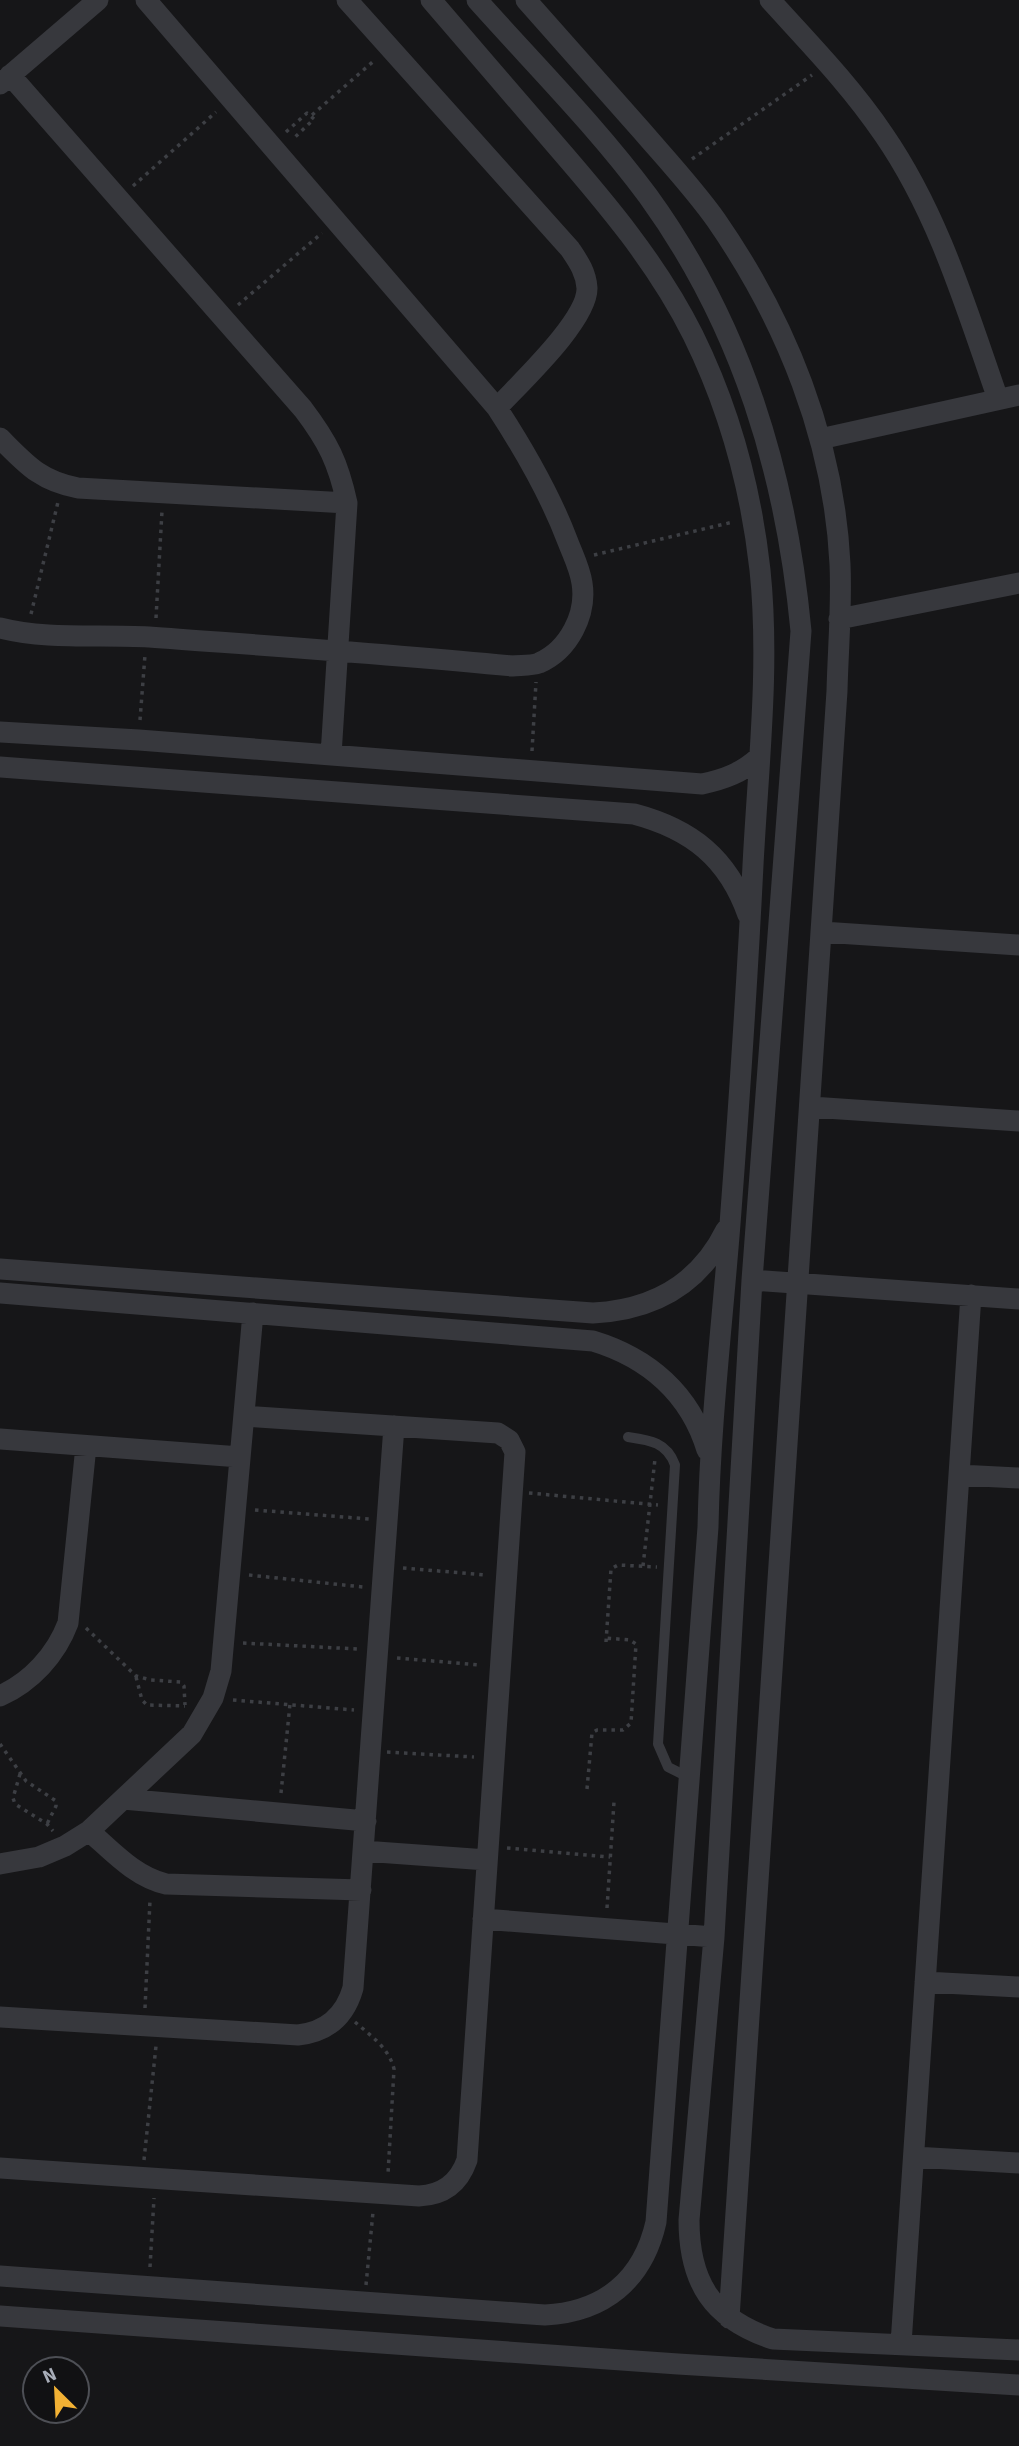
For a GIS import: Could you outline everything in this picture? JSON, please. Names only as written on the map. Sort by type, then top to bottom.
[{"type":"street","points":[[98,0],[5,80],[118,198],[303,409],[324,437],[340,468],[347,503],[331,755]]},
{"type":"street","points":[[0,628],[26,633],[339,650],[512,666],[538,663],[559,650],[573,633],[582,609],[582,584],[562,524],[531,461],[497,408],[146,0]]},
{"type":"street","points":[[347,0],[583,267],[587,289],[581,312],[497,408]]},
{"type":"street","points":[[0,2276],[545,2315],[563,2314],[604,2299],[625,2283],[636,2270],[652,2239],[656,2222],[750,922],[763,628],[760,572],[742,470],[721,402],[693,335],[670,293],[616,215],[431,0]]},
{"type":"street","points":[[477,0],[616,156],[676,239],[708,293],[745,374],[773,461],[796,578],[801,631],[752,1280],[714,1937],[688,2220],[689,2248],[697,2276],[711,2300],[729,2318],[751,2332],[773,2339],[1019,2350]]},
{"type":"street","points":[[526,0],[715,218],[749,269],[802,380],[820,439],[833,501],[840,564],[837,691],[811,1107],[729,2318]]},
{"type":"street","points":[[771,0],[852,92],[884,136],[925,206],[957,281],[998,399]]},
{"type":"street","points":[[820,439],[1019,394]]},
{"type":"street","points":[[0,438],[32,470],[62,485],[78,488],[347,503]]},
{"type":"street","points":[[839,619],[1019,583]]},
{"type":"street","points":[[0,732],[702,783],[723,780],[743,771],[758,758]]},
{"type":"street","points":[[0,767],[634,814],[661,821],[686,834],[708,851],[727,872],[741,896],[750,922]]},
{"type":"street","points":[[822,932],[1019,945]]},
{"type":"street","points":[[811,1107],[1019,1121]]},
{"type":"street","points":[[0,1269],[603,1313],[636,1308],[675,1289],[708,1260],[730,1222]]},
{"type":"street","points":[[752,1280],[1019,1299]]},
{"type":"street","points":[[0,1293],[593,1341],[614,1348],[652,1369],[682,1399],[694,1418],[710,1458]]},
{"type":"street","points":[[901,2344],[971,1295]]},
{"type":"street","points":[[0,1864],[38,1857],[65,1846],[89,1831],[182,1744],[210,1704],[220,1671],[253,1313]]},
{"type":"street","points":[[0,2168],[419,2196],[440,2192],[458,2179],[467,2160],[515,1452],[509,1440],[498,1433],[244,1416]]},
{"type":"street","points":[[0,2017],[298,2035],[323,2029],[343,2012],[354,1988],[394,1426]]},
{"type":"street","points":[[0,1439],[240,1457]]},
{"type":"street","points":[[0,1696],[22,1683],[48,1658],[65,1633],[70,1612],[86,1446]]},
{"type":"street","points":[[959,1475],[1019,1478]]},
{"type":"street","points":[[123,1799],[366,1822]]},
{"type":"street","points":[[89,1831],[124,1862],[151,1880],[166,1884],[361,1890]]},
{"type":"street","points":[[363,1851],[487,1853]]},
{"type":"street","points":[[483,1919],[714,1937]]},
{"type":"street","points":[[925,1982],[1019,1987]]},
{"type":"street","points":[[914,2157],[1019,2163]]},
{"type":"street","points":[[347,2340],[356,2302]]},
{"type":"street","points":[[0,2316],[1019,2385]]},
{"type":"lane","points":[[628,1437],[656,1443],[666,1449],[675,1465],[658,1744],[668,1767],[690,1778]]},
{"type":"path","points":[[312,115],[389,47]]},
{"type":"path","points":[[675,170],[828,64]]},
{"type":"path","points":[[118,198],[231,99]]},
{"type":"path","points":[[275,149],[307,113],[312,115]]},
{"type":"path","points":[[275,149],[314,119],[312,115]]},
{"type":"path","points":[[223,318],[337,221]]},
{"type":"path","points":[[26,633],[62,485]]},
{"type":"path","points":[[139,740],[163,493]]},
{"type":"path","points":[[575,559],[752,517]]},
{"type":"path","points":[[530,771],[538,663]]},
{"type":"path","points":[[643,1566],[656,1443]]},
{"type":"path","points":[[511,1491],[674,1506]]},
{"type":"path","points":[[235,1508],[387,1520]]},
{"type":"path","points":[[587,1789],[592,1733],[597,1730],[623,1730],[631,1723],[636,1644],[630,1640],[606,1640],[611,1569],[618,1565],[669,1567]]},
{"type":"path","points":[[384,1566],[506,1577]]},
{"type":"path","points":[[230,1573],[383,1589]]},
{"type":"path","points":[[70,1612],[136,1676],[181,1682],[184,1686],[185,1706]]},
{"type":"path","points":[[223,1642],[378,1653],[500,1666]]},
{"type":"path","points":[[136,1676],[142,1700],[147,1706],[290,1704],[374,1712]]},
{"type":"path","points":[[279,1813],[290,1704]]},
{"type":"path","points":[[0,1744],[26,1781],[56,1801],[56,1807],[47,1824]]},
{"type":"path","points":[[371,1751],[494,1759]]},
{"type":"path","points":[[20,1773],[13,1798],[15,1804],[47,1824],[65,1846]]},
{"type":"path","points":[[607,1915],[614,1802]]},
{"type":"path","points":[[487,1853],[610,1857]]},
{"type":"path","points":[[149,2287],[151,1880]]},
{"type":"path","points":[[343,2012],[382,2046],[394,2069],[381,2193],[356,2302]]}]
